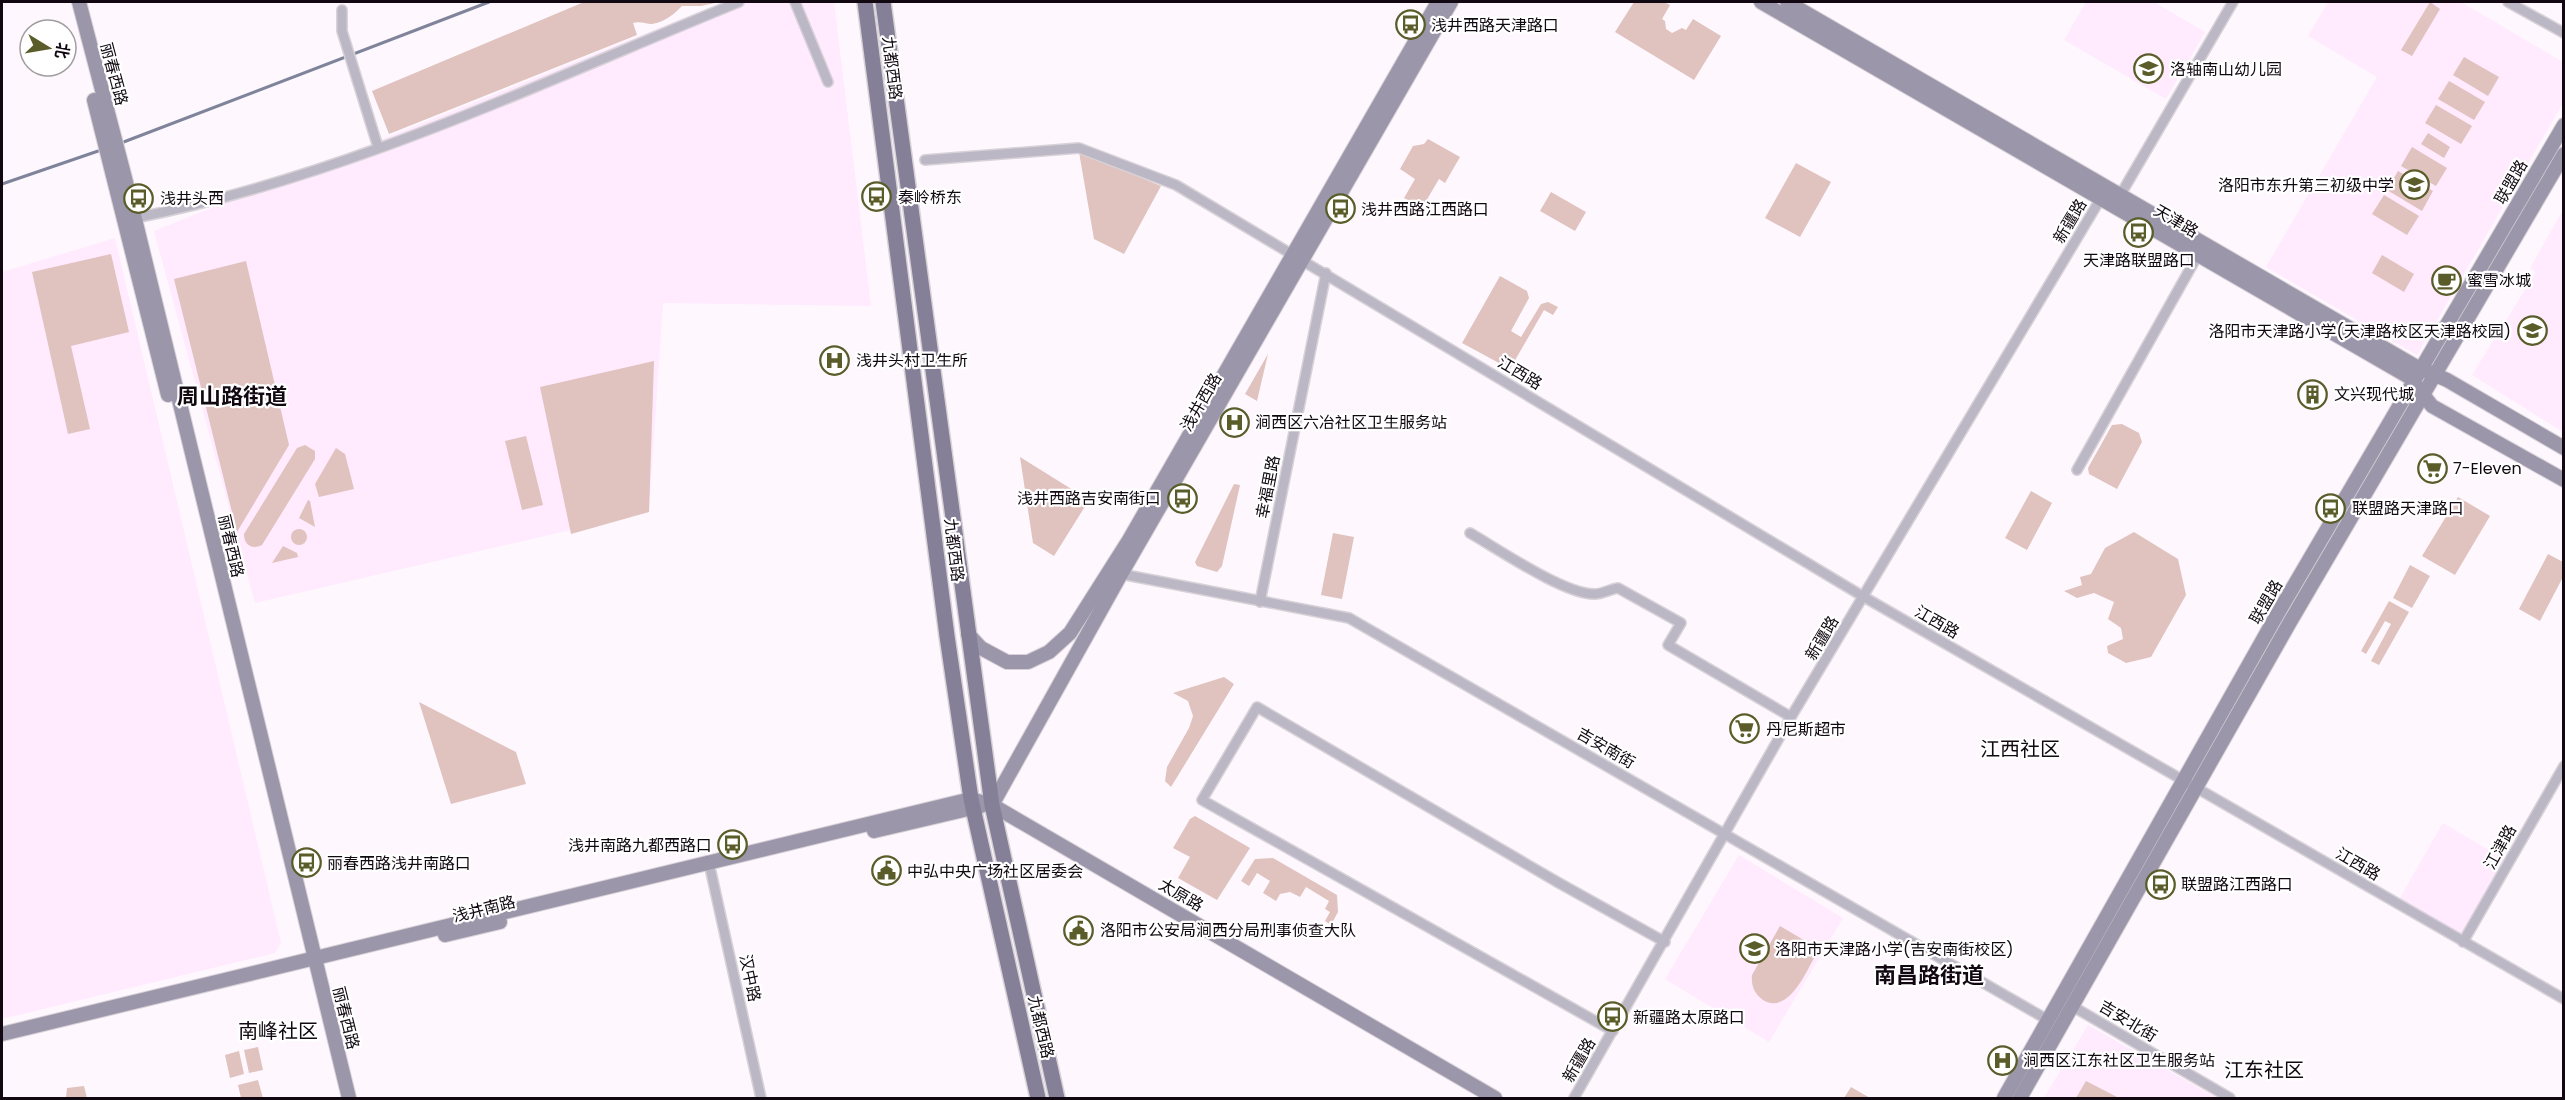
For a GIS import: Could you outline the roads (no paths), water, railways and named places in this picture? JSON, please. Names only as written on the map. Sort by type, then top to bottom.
[{"type":"main road","name":"丽春西路","points":[[71,2],[121,179],[311,963],[349,1098]]},
{"type":"main road","name":"丽春西路","points":[[79,2],[103,117]]},
{"type":"main road","name":"九都西路","points":[[865,2],[946,625],[972,803],[1038,1098]]},
{"type":"main road","name":"九都西路","points":[[883,2],[992,805],[1057,1098]]},
{"type":"main road","name":"浅井西路","points":[[992,805],[1438,2]]},
{"type":"main road","name":"浅井西路","points":[[968,634],[981,648],[1007,662],[1028,662],[1049,652],[1070,633],[1129,540],[1451,2]]},
{"type":"main road","name":"天津路","points":[[1761,2],[2101,198],[2117,200],[2199,253],[2417,375],[2434,374],[2564,448]]},
{"type":"main road","name":"天津路","points":[[1786,2],[2117,200],[2417,375],[2424,394],[2432,406],[2564,480]]},
{"type":"main road","name":"联盟路","points":[[2004,1098],[2284,602],[2564,125]]},
{"type":"main road","name":"联盟路","points":[[2020,1098],[2290,622],[2564,154]]},
{"type":"main road","name":"丽春西路","points":[[121,179],[135,218],[311,963],[340,1098]]},
{"type":"main road","name":"太原路","points":[[972,803],[992,805],[1496,1098]]},
{"type":"main road","name":"浅井南路","points":[[2,1034],[311,963],[972,803]]},
{"type":"main road","name":"浅井南路","points":[[2,1042],[311,963]]},
{"type":"street","points":[[135,218],[275,182],[416,134],[739,2]]},
{"type":"street","points":[[795,2],[828,82]]},
{"type":"street","points":[[2117,200],[2234,2]]},
{"type":"street","points":[[2508,2],[2564,33]]},
{"type":"street","points":[[342,10],[342,31],[378,147]]},
{"type":"street","name":"江西路","points":[[925,160],[1079,148],[1176,185],[1864,597],[2564,999]]},
{"type":"street","name":"新疆路","points":[[1574,1098],[1665,942],[1791,717],[2101,198]]},
{"type":"street","points":[[2076,470],[2199,253]]},
{"type":"street","name":"幸福里路","points":[[1260,602],[1326,273]]},
{"type":"street","points":[[1470,533],[1557,582],[1579,591],[1595,594],[1618,588],[1681,622],[1668,645],[1791,717]]},
{"type":"street","name":"吉安南街","points":[[1121,574],[1349,618],[2048,1020]]},
{"type":"street","points":[[1612,1031],[1202,800],[1257,707],[1665,942]]},
{"type":"street","name":"江津路","points":[[2463,942],[2564,766]]},
{"type":"street","name":"汉中路","points":[[710,867],[761,1098]]},
{"type":"street","name":"吉安北街","points":[[2072,1006],[2230,1098]]},
{"type":"waterway","points":[[121,143],[489,2]]},
{"type":"waterway","points":[[2,184],[104,149]]},
{"type":"place","name":"浅井西路天津路口","points":[[1410,25]]},
{"type":"place","name":"洛轴南山幼儿园","points":[[2149,69]]},
{"type":"place","name":"洛阳市东升第三初级中学","points":[[2415,185]]},
{"type":"place","name":"秦岭桥东","points":[[877,197]]},
{"type":"place","name":"浅井头西","points":[[139,198]]},
{"type":"place","name":"浅井西路江西路口","points":[[1340,209]]},
{"type":"place","name":"天津路联盟路口","points":[[2139,232]]},
{"type":"place","name":"蜜雪冰城","points":[[2446,280]]},
{"type":"place","name":"洛阳市天津路小学(天津路校区天津路校园)","points":[[2532,331]]},
{"type":"place","name":"浅井头村卫生所","points":[[835,360]]},
{"type":"place","name":"文兴现代城","points":[[2313,394]]},
{"type":"place","name":"涧西区六冶社区卫生服务站","points":[[1234,422]]},
{"type":"place","name":"7-Eleven","points":[[2432,468]]},
{"type":"place","name":"浅井西路吉安南街口","points":[[1182,498]]},
{"type":"place","name":"联盟路天津路口","points":[[2331,508]]},
{"type":"place","name":"丹尼斯超市","points":[[1745,729]]},
{"type":"place","name":"浅井南路九都西路口","points":[[733,845]]},
{"type":"place","name":"丽春西路浅井南路口","points":[[306,863]]},
{"type":"place","name":"中弘中央广场社区居委会","points":[[886,871]]},
{"type":"place","name":"联盟路江西路口","points":[[2160,884]]},
{"type":"place","name":"洛阳市公安局涧西分局刑事侦查大队","points":[[1079,930]]},
{"type":"place","name":"洛阳市天津路小学(吉安南街校区)","points":[[1754,949]]},
{"type":"place","name":"新疆路太原路口","points":[[1612,1017]]},
{"type":"place","name":"涧西区江东社区卫生服务站","points":[[2002,1060]]},
{"type":"district","name":"周山路街道","points":[[232,396]]},
{"type":"district","name":"江西社区","points":[[2020,749]]},
{"type":"district","name":"南昌路街道","points":[[1929,975]]},
{"type":"district","name":"南峰社区","points":[[278,1031]]},
{"type":"district","name":"江东社区","points":[[2264,1070]]}]
